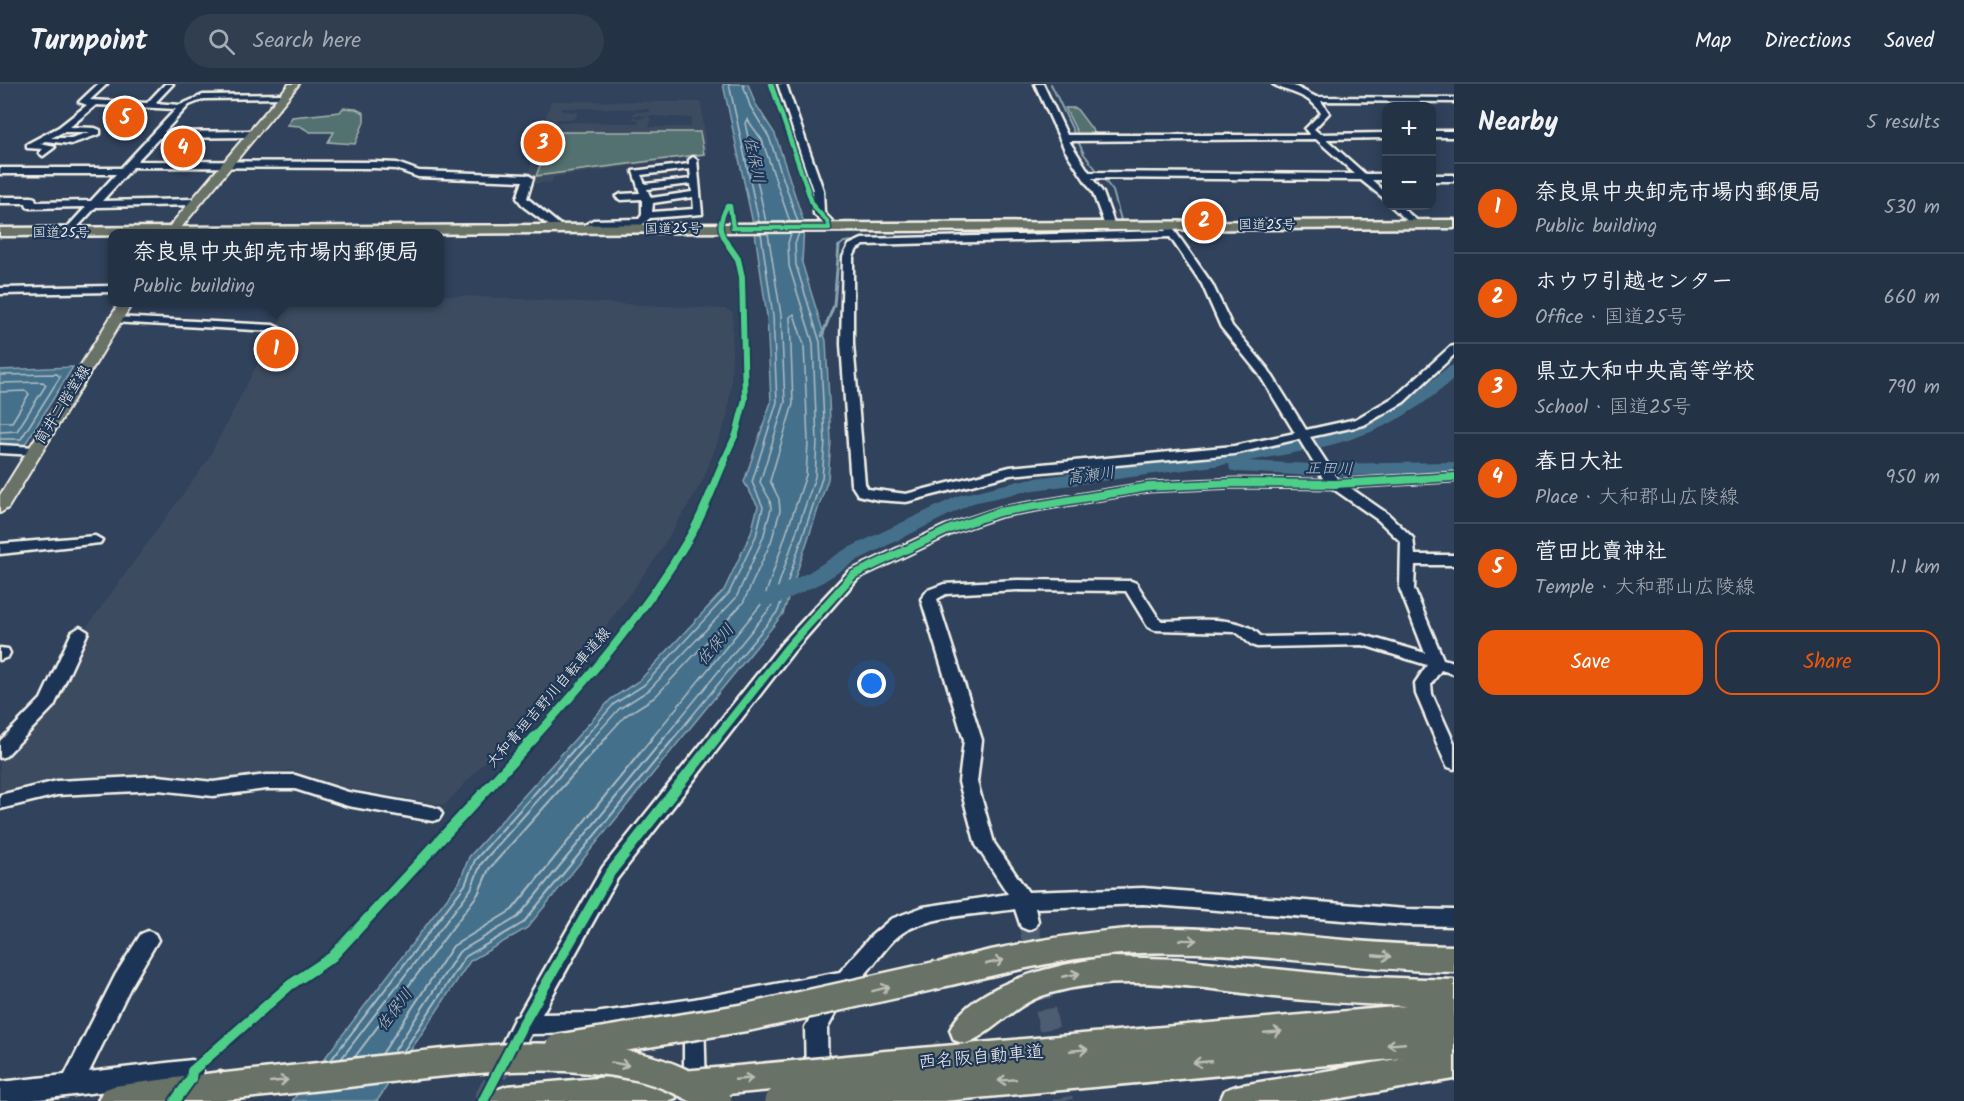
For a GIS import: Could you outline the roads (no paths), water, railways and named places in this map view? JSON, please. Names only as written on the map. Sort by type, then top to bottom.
[{"type":"highway","name":"国道25号","points":[[444,232],[822,228],[921,233],[986,233],[1119,226],[1169,230],[1454,224]]},
{"type":"highway","name":"国道25号","points":[[0,232],[108,233]]},
{"type":"highway","points":[[114,1101],[618,1041],[788,1011],[1062,948],[1166,939],[1272,944],[1364,954],[1454,959]]},
{"type":"highway","points":[[965,1030],[991,1008],[1015,994],[1060,977],[1100,971],[1162,971],[1331,989],[1454,993]]},
{"type":"highway","name":"西名阪自動車道","points":[[779,1101],[876,1080],[1454,1016]]},
{"type":"highway","name":"西名阪自動車道","points":[[507,1101],[665,1087],[876,1080],[1454,1039]]},
{"type":"highway","points":[[472,1059],[579,1059],[622,1064],[664,1074],[718,1101]]},
{"type":"highway","points":[[1236,1101],[1454,1064]]},
{"type":"main road","points":[[173,229],[294,84]]},
{"type":"main road","name":"筒井二階堂線","points":[[0,508],[124,307]]},
{"type":"street","points":[[103,84],[83,102],[181,105],[203,97],[284,96]]},
{"type":"street","points":[[149,105],[169,84]]},
{"type":"street","points":[[203,97],[217,84]]},
{"type":"street","points":[[782,84],[818,190],[819,213],[827,221],[822,228]]},
{"type":"street","points":[[1039,84],[1063,138],[1119,226]]},
{"type":"street","points":[[1277,84],[1298,89],[1316,99],[1325,113],[1310,129],[1382,193]]},
{"type":"street","points":[[1316,99],[1454,100]]},
{"type":"street","points":[[43,153],[51,147],[30,146],[62,129],[94,103]]},
{"type":"street","points":[[67,233],[125,167],[158,135],[181,105]]},
{"type":"street","points":[[44,138],[58,141],[87,139],[97,132],[95,130],[62,129]]},
{"type":"street","points":[[158,135],[252,134]]},
{"type":"street","points":[[1436,134],[1454,134]]},
{"type":"street","points":[[1063,138],[1382,135]]},
{"type":"street","points":[[582,230],[593,223],[642,222],[647,214],[645,195],[634,171],[693,163],[699,212],[647,214]]},
{"type":"street","points":[[0,171],[227,164],[397,166],[418,174],[528,178],[522,198],[527,205],[561,230]]},
{"type":"street","points":[[1087,175],[1382,177]]},
{"type":"street","points":[[1436,178],[1454,178]]},
{"type":"street","points":[[645,195],[694,181]]},
{"type":"street","points":[[621,196],[697,194]]},
{"type":"street","points":[[0,200],[32,200],[30,205],[195,202]]},
{"type":"street","points":[[1400,210],[1417,225]]},
{"type":"street","points":[[986,233],[1169,230],[1207,284],[1227,327],[1264,372],[1320,465],[1335,484],[1383,517],[1408,541],[1407,589],[1437,663]]},
{"type":"street","points":[[921,233],[862,242],[853,247],[848,257],[847,344],[858,484],[862,492],[876,496],[916,498],[974,478],[1010,471],[1234,450],[1360,422],[1412,390],[1454,350]]},
{"type":"street","points":[[0,291],[108,289]]},
{"type":"street","points":[[116,320],[273,327]]},
{"type":"street","points":[[0,449],[35,451]]},
{"type":"street","points":[[502,1065],[610,873],[788,647],[852,575],[950,529],[999,512],[1149,487],[1235,483],[1335,484],[1454,477]]},
{"type":"street","points":[[0,549],[95,540]]},
{"type":"street","points":[[1409,560],[1454,561]]},
{"type":"street","points":[[1028,921],[1023,900],[985,845],[968,782],[973,740],[929,599],[933,593],[944,589],[1017,585],[1131,586],[1153,623],[1160,626],[1239,627],[1250,633],[1257,642],[1363,640],[1454,668]]},
{"type":"street","points":[[0,751],[31,722],[48,702],[80,632]]},
{"type":"street","points":[[1437,663],[1423,683],[1424,694],[1454,762]]},
{"type":"street","points":[[0,802],[57,788],[158,783],[213,789],[266,782],[295,782],[348,799],[433,814]]},
{"type":"street","points":[[818,1101],[816,1027],[846,980],[878,942],[897,925],[923,915],[1023,900],[1143,896],[1405,917],[1454,918]]},
{"type":"street","points":[[72,1084],[123,981],[148,940]]},
{"type":"street","points":[[523,1024],[595,1023],[694,1009],[846,980]]},
{"type":"street","points":[[694,1009],[695,1101]]},
{"type":"street","points":[[0,1093],[192,1071],[191,1078]]},
{"type":"water","name":"佐保川","points":[[723,84],[748,84],[755,103],[775,134],[804,223],[802,263],[826,341],[831,441],[828,479],[783,614],[527,928],[470,961],[377,1101],[292,1101],[460,881],[469,857],[611,699],[640,680],[724,590],[751,533],[758,506],[744,482],[771,402],[767,316],[755,233]]},
{"type":"water","points":[[73,367],[24,446],[0,445],[0,370]]},
{"type":"waterway","points":[[944,238],[965,234],[1124,231],[1113,191],[1084,154],[1051,84]]},
{"type":"waterway","points":[[839,246],[844,242],[862,240]]},
{"type":"waterway","points":[[822,336],[834,305],[839,246]]},
{"type":"waterway","name":"高瀬川","points":[[769,600],[816,577],[851,555],[967,499],[1027,485],[1203,463],[1317,444],[1356,433],[1397,414],[1419,400],[1454,370]]},
{"type":"waterway","name":"正田川","points":[[1237,466],[1314,470],[1454,468]]},
{"type":"tunnel","points":[[1028,921],[1063,1101]]},
{"type":"tunnel","points":[[903,1101],[918,1080],[965,1030]]},
{"type":"tunnel","points":[[483,1101],[502,1065]]},
{"type":"place","name":"菅田比賣神社","points":[[125,118]]},
{"type":"place","name":"県立大和中央高等学校","points":[[543,143]]},
{"type":"place","name":"春日大社","points":[[183,148]]},
{"type":"place","name":"ホウワ引越センター","points":[[1204,221]]},
{"type":"place","name":"奈良県中央卸売市場内郵便局","points":[[276,349]]}]
